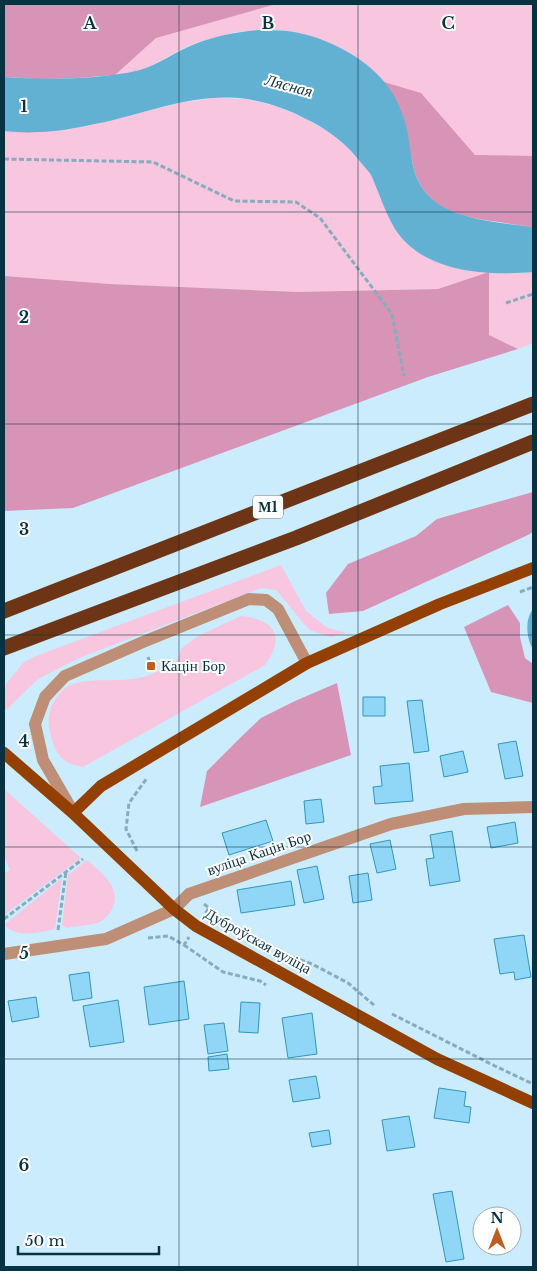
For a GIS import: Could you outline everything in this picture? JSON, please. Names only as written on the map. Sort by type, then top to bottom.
[{"type":"highway","name":"М1","points":[[4,611],[533,404]]},
{"type":"highway","points":[[4,648],[296,538],[533,442]]},
{"type":"main road","points":[[73,813],[101,786],[307,663],[440,604],[533,568]]},
{"type":"main road","name":"Дуброўская вуліца","points":[[4,753],[73,813],[174,910],[196,926],[437,1059],[533,1103]]},
{"type":"street","points":[[73,813],[43,760],[35,724],[45,697],[65,676],[249,599],[266,600],[278,609],[307,663]]},
{"type":"street","name":"вуліца Кацін Бор","points":[[4,954],[106,939],[174,910],[189,894],[392,824],[464,809],[533,807]]},
{"type":"path","points":[[4,159],[153,162],[234,201],[296,202],[320,218],[392,314],[404,376]]},
{"type":"path","points":[[506,303],[533,294]]},
{"type":"path","points":[[515,593],[533,587]]},
{"type":"path","points":[[143,858],[136,851],[126,829],[129,803],[145,779],[153,774]]},
{"type":"path","points":[[4,919],[83,859]]},
{"type":"path","points":[[56,946],[66,872]]},
{"type":"path","points":[[189,894],[210,908],[228,927]]},
{"type":"path","points":[[141,939],[168,936],[184,944],[210,908]]},
{"type":"path","points":[[271,950],[320,968],[348,983],[375,1006],[384,1010]]},
{"type":"path","points":[[392,1014],[533,1084]]},
{"type":"shaded area","points":[[4,4],[533,4],[533,227],[472,218],[384,82],[359,59],[299,33],[279,30],[236,32],[195,43],[139,71],[115,75],[4,77]]},
{"type":"shaded area","points":[[4,4],[276,4],[156,38],[115,75],[39,79],[4,77]]},
{"type":"shaded area","points":[[384,82],[421,93],[475,155],[533,156],[533,227],[477,219],[451,211],[430,198],[416,176],[400,111]]},
{"type":"shaded area","points":[[217,98],[247,99],[278,107],[305,118],[332,134],[352,151],[371,174],[395,229],[519,273],[533,272],[533,343],[518,349],[489,335],[488,273],[438,289],[297,292],[110,284],[4,276],[4,131],[39,132],[73,128],[184,102]]},
{"type":"shaded area","points":[[489,272],[489,335],[518,349],[428,377],[73,508],[4,511],[4,276],[110,284],[297,292],[438,289]]},
{"type":"shaded area","points":[[533,492],[533,532],[528,535],[363,611],[329,614],[326,593],[348,564],[416,536],[437,519]]},
{"type":"shaded area","points":[[281,565],[306,611],[326,627],[346,633],[331,637],[309,630],[276,590],[261,588],[79,658],[38,679],[5,711],[4,696],[6,684],[23,663],[36,656]]},
{"type":"shaded area","points":[[508,605],[520,623],[520,637],[525,658],[533,664],[533,703],[491,692],[464,627]]},
{"type":"shaded area","points":[[241,616],[262,621],[274,631],[276,638],[275,646],[265,665],[83,767],[69,763],[59,755],[51,736],[49,715],[52,705],[65,688],[87,681],[134,679],[155,673],[175,664],[182,648],[198,636]]},
{"type":"shaded area","points":[[337,683],[351,755],[200,807],[207,771],[261,718]]},
{"type":"shaded area","points":[[4,789],[81,858],[4,915],[4,873],[10,870],[4,856]]},
{"type":"shaded area","points":[[87,860],[104,876],[113,888],[115,895],[114,903],[110,913],[101,921],[89,925],[66,928],[62,925],[68,875]]},
{"type":"shaded area","points":[[62,878],[55,929],[35,933],[22,933],[15,932],[4,925]]},
{"type":"water","name":"Лясная","points":[[258,30],[279,30],[312,36],[352,54],[376,72],[393,94],[400,108],[405,122],[412,163],[424,191],[432,199],[453,212],[494,222],[533,227],[533,272],[476,272],[457,269],[422,255],[407,244],[395,229],[371,175],[344,144],[313,122],[284,109],[262,102],[229,98],[193,100],[105,122],[63,130],[46,132],[4,131],[4,77],[95,77],[140,70],[203,41]]},
{"type":"water","points":[[533,609],[533,649],[527,629],[530,613]]},
{"type":"building","points":[[363,697],[385,697],[385,716],[363,716]]},
{"type":"building","points":[[422,700],[429,751],[414,753],[407,701]]},
{"type":"building","points":[[516,741],[523,776],[505,779],[498,744]]},
{"type":"building","points":[[463,751],[468,772],[444,777],[440,756]]},
{"type":"building","points":[[409,763],[413,801],[375,804],[373,787],[382,786],[380,766]]},
{"type":"building","points":[[321,799],[324,822],[306,824],[304,801]]},
{"type":"building","points":[[266,820],[273,841],[229,855],[222,833]]},
{"type":"building","points":[[515,822],[518,843],[491,848],[487,827]]},
{"type":"building","points":[[452,831],[460,881],[430,886],[426,859],[434,858],[430,835]]},
{"type":"building","points":[[390,840],[396,869],[377,873],[370,844]]},
{"type":"building","points":[[317,866],[324,899],[304,903],[297,870]]},
{"type":"building","points":[[368,873],[372,900],[353,903],[349,876]]},
{"type":"building","points":[[291,881],[295,905],[241,913],[237,890]]},
{"type":"building","points":[[524,935],[531,977],[515,980],[514,972],[500,974],[494,939]]},
{"type":"building","points":[[89,972],[92,998],[73,1001],[69,975]]},
{"type":"building","points":[[184,981],[189,1019],[149,1025],[144,987]]},
{"type":"building","points":[[36,997],[39,1017],[12,1022],[8,1001]]},
{"type":"building","points":[[118,1000],[124,1042],[90,1047],[83,1006]]},
{"type":"building","points":[[241,1002],[260,1003],[258,1033],[239,1032]]},
{"type":"building","points":[[312,1013],[317,1054],[288,1058],[282,1018]]},
{"type":"building","points":[[224,1023],[228,1051],[208,1054],[204,1025]]},
{"type":"building","points":[[227,1054],[229,1069],[209,1071],[208,1057]]},
{"type":"building","points":[[316,1076],[320,1098],[293,1102],[289,1080]]},
{"type":"building","points":[[439,1088],[466,1092],[464,1106],[471,1107],[469,1123],[434,1118]]},
{"type":"building","points":[[409,1116],[415,1147],[387,1151],[382,1120]]},
{"type":"building","points":[[329,1130],[331,1144],[312,1147],[309,1133]]},
{"type":"building","points":[[452,1191],[464,1259],[446,1262],[433,1194]]},
{"type":"place","name":"Кацін Бор","points":[[151,666]]}]
